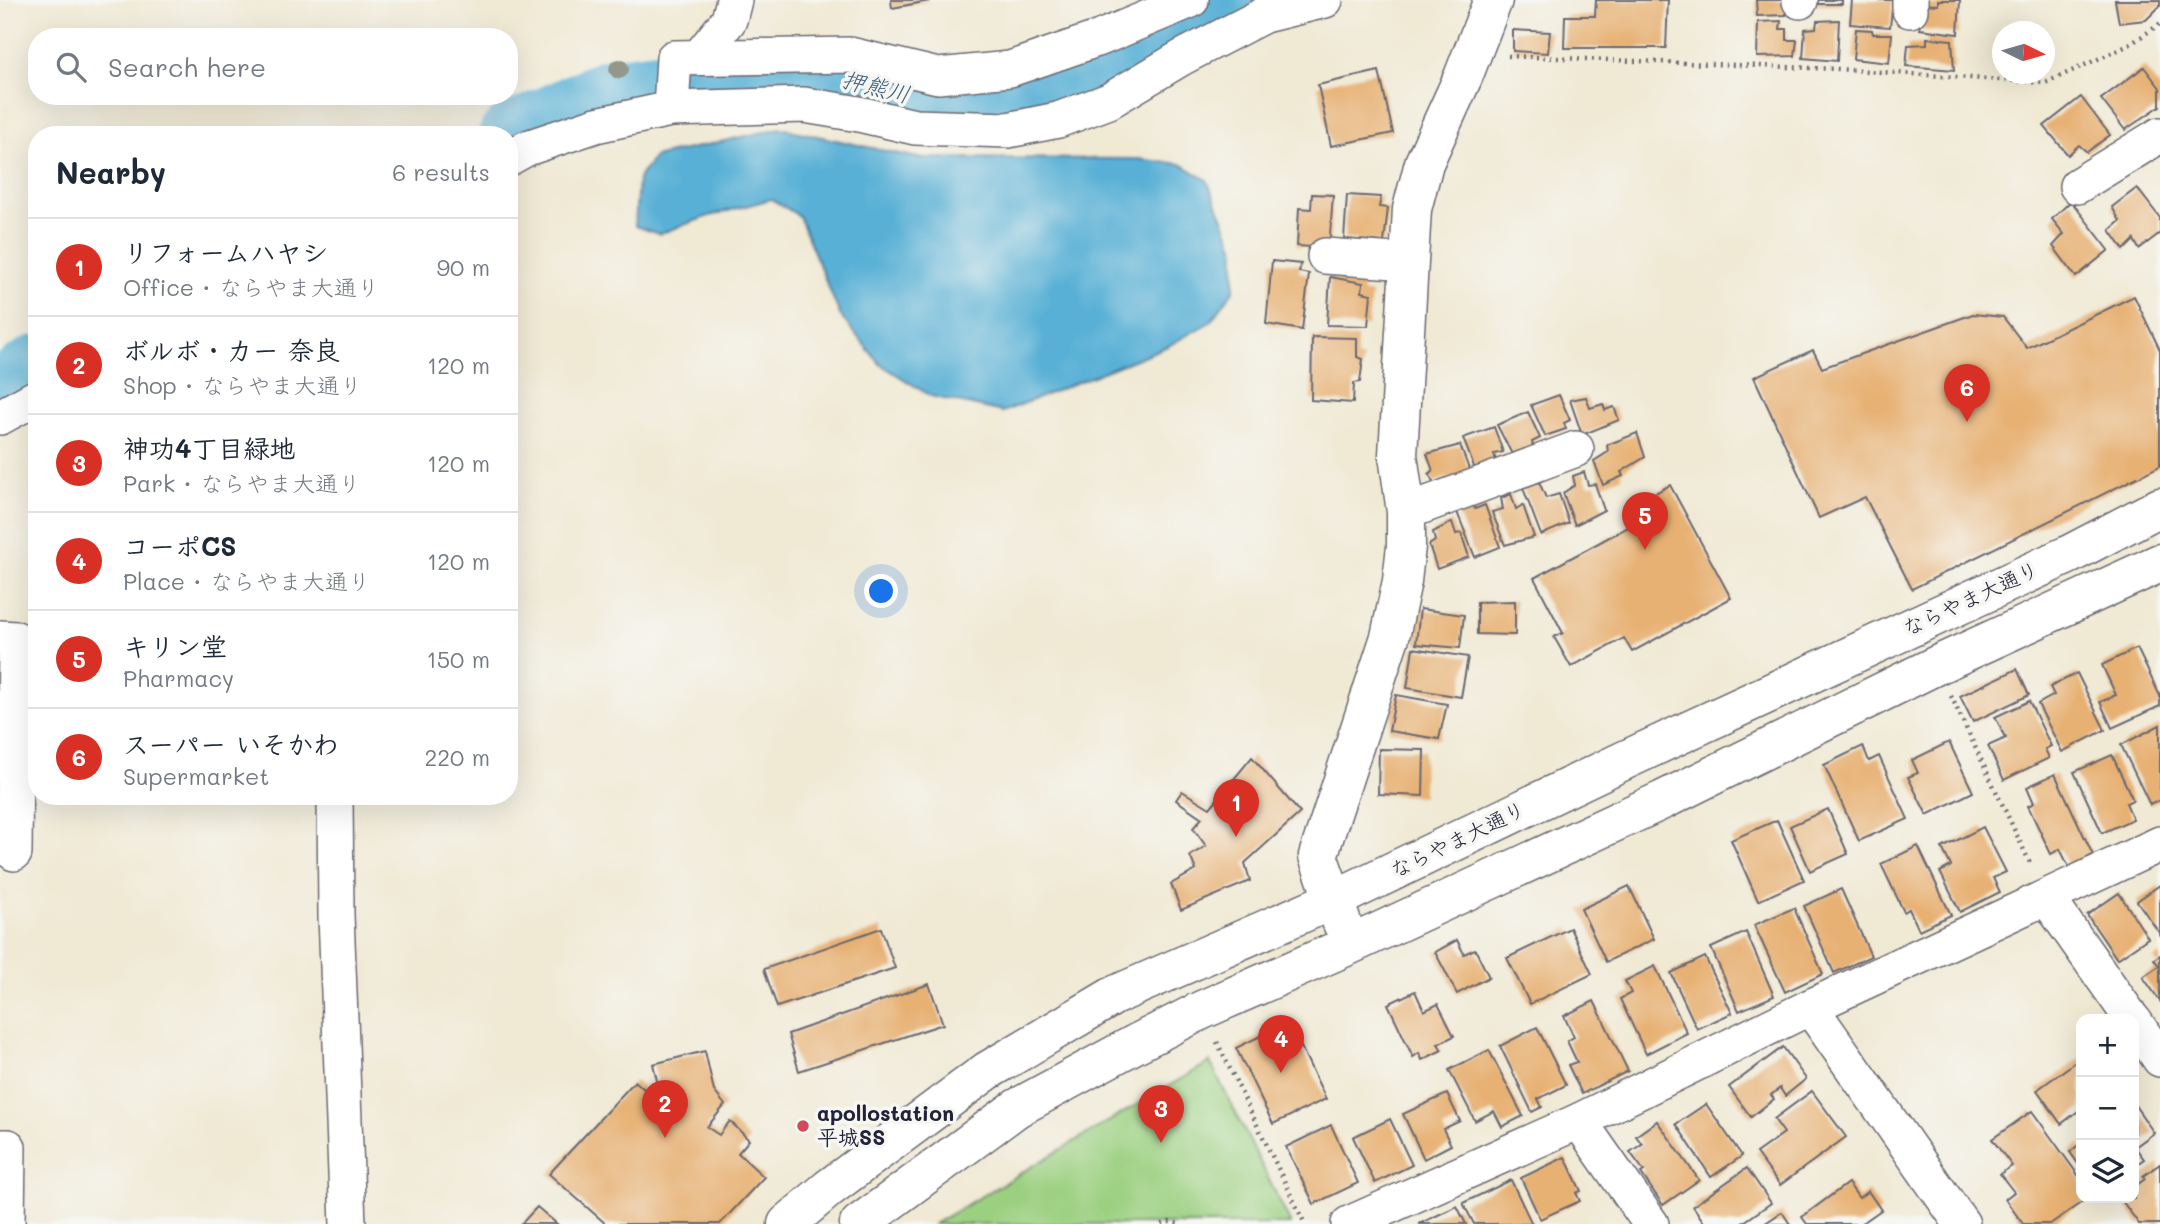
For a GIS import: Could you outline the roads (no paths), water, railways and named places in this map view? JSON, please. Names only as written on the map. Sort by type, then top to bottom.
[{"type":"street","points":[[671,109],[686,64],[729,20],[734,0]]},
{"type":"street","points":[[686,64],[850,55],[938,76],[1010,69],[1100,38],[1191,0]]},
{"type":"street","points":[[518,153],[596,125],[671,109],[804,105],[915,127],[1007,130],[1058,120],[1110,100],[1181,58],[1264,15],[1325,0]]},
{"type":"street","points":[[1350,945],[1318,856],[1390,637],[1402,581],[1406,512],[1398,455],[1412,209],[1424,163],[1493,0]]},
{"type":"street","points":[[2077,186],[2160,135]]},
{"type":"street","points":[[1325,256],[1409,262]]},
{"type":"street","points":[[0,417],[28,402]]},
{"type":"street","points":[[1406,512],[1576,449]]},
{"type":"street","name":"ならやま大通り","points":[[787,1224],[829,1188],[987,1071],[1115,995],[1334,900],[1623,761],[2070,554],[2160,507]]},
{"type":"street","points":[[859,1224],[1017,1108],[1202,1010],[1651,806],[1937,665],[2160,563]]},
{"type":"street","points":[[0,638],[16,639],[14,853]]},
{"type":"street","points":[[335,805],[336,915],[348,1224]]},
{"type":"street","points":[[1349,1224],[1579,1121],[1810,1007],[2160,844]]},
{"type":"street","points":[[2047,898],[2129,1014]]},
{"type":"street","points":[[1810,1007],[1962,1224]]},
{"type":"street","points":[[2139,1029],[2160,1059]]},
{"type":"street","points":[[1579,1121],[1651,1224]]},
{"type":"street","points":[[0,1147],[8,1147],[7,1224]]},
{"type":"water","points":[[781,128],[918,158],[1137,159],[1181,164],[1207,180],[1235,248],[1234,290],[1210,322],[1168,346],[1003,412],[931,396],[880,364],[840,315],[799,216],[771,199],[706,217],[659,234],[635,226],[638,179],[654,157]]},
{"type":"waterway","name":"押熊川","points":[[518,131],[608,89],[750,70],[837,76],[936,102],[1043,100],[1229,0]]},
{"type":"waterway","name":"押熊川","points":[[0,388],[28,371]]},
{"type":"place","name":"スーパー いそかわ","points":[[1967,422]]},
{"type":"place","name":"キリン堂","points":[[1645,550]]},
{"type":"place","name":"リフォームハヤシ","points":[[1236,837]]},
{"type":"place","name":"コーポCS","points":[[1281,1073]]},
{"type":"place","name":"apollostation 平城SS","points":[[803,1126]]},
{"type":"place","name":"ボルボ・カー 奈良","points":[[665,1138]]},
{"type":"place","name":"神功4丁目緑地","points":[[1161,1143]]}]
